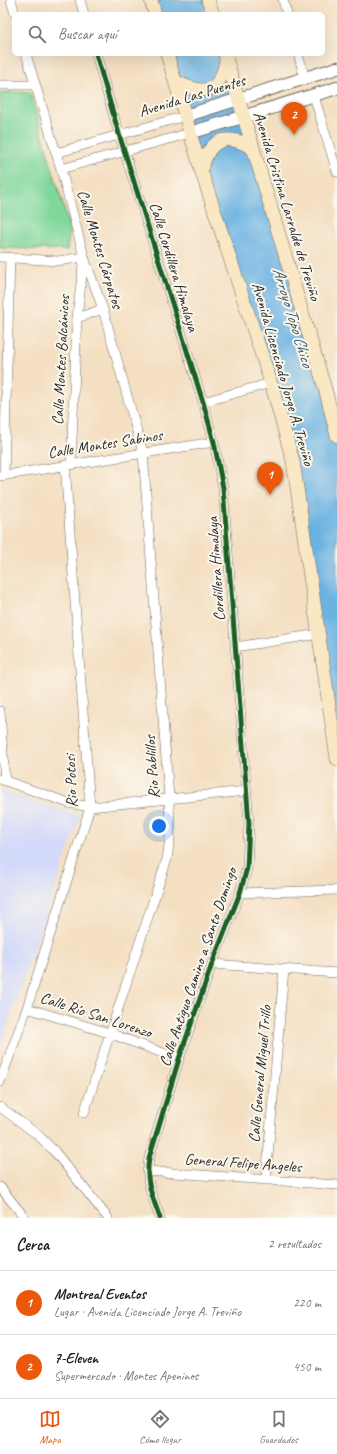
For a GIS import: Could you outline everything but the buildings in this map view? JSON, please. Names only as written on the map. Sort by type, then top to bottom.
[{"type":"main road","points":[[151,0],[154,12]]},
{"type":"main road","points":[[208,0],[211,12]]},
{"type":"main road","name":"Avenida Licenciado Jorge A. Treviño","points":[[168,56],[175,81],[191,114],[196,131],[201,170],[271,383],[293,461],[337,759]]},
{"type":"main road","points":[[175,81],[202,91],[208,89],[217,83],[224,73],[226,57]]},
{"type":"main road","name":"Avenida Cristina Larralde de Treviño","points":[[226,57],[240,118],[326,392],[337,436]]},
{"type":"main road","points":[[201,170],[209,152],[215,144],[226,140],[233,140],[248,145]]},
{"type":"street","points":[[12,0],[15,12]]},
{"type":"street","points":[[80,0],[83,12]]},
{"type":"street","points":[[283,0],[286,12]]},
{"type":"street","name":"Calle Montes Cárpatos","points":[[27,56],[61,169],[84,257],[104,309],[144,453]]},
{"type":"street","name":"Calle Cordillera Himalaya","points":[[97,56],[124,151],[203,402],[214,442],[223,488]]},
{"type":"street","points":[[299,56],[306,78]]},
{"type":"street","name":"Avenida Las Puentes","points":[[56,153],[191,114],[337,68]]},
{"type":"street","points":[[0,85],[35,85]]},
{"type":"street","name":"Avenida Las Puentes","points":[[61,169],[196,131],[337,88]]},
{"type":"street","points":[[314,96],[337,172]]},
{"type":"street","points":[[0,257],[58,261],[84,257]]},
{"type":"street","points":[[2,476],[10,257]]},
{"type":"street","name":"Calle Montes Balcánicos","points":[[68,465],[77,318],[84,257]]},
{"type":"street","points":[[77,318],[104,309]]},
{"type":"street","points":[[203,402],[271,383]]},
{"type":"street","name":"Calle Montes Sabinos","points":[[2,476],[214,442]]},
{"type":"street","name":"Rio Pablillos","points":[[84,1113],[167,859],[170,838],[169,798],[144,453]]},
{"type":"street","name":"Rio Potosi","points":[[0,1082],[27,1008],[90,807],[68,465]]},
{"type":"street","name":"Cordillera Himalaya","points":[[223,488],[235,647]]},
{"type":"street","points":[[235,647],[319,634]]},
{"type":"street","name":"Calle Antiguo Camino a Santo Domingo","points":[[160,1218],[149,1187],[147,1171],[153,1142],[179,1059],[212,964],[240,893],[247,868],[249,823],[235,647]]},
{"type":"street","points":[[0,711],[2,780],[69,803],[90,807],[246,791]]},
{"type":"street","points":[[240,893],[337,890]]},
{"type":"street","points":[[212,964],[337,973]]},
{"type":"street","name":"Calle General Miguel Trillo","points":[[266,1180],[284,969]]},
{"type":"street","name":"Calle Río San Lorenzo","points":[[27,1008],[109,1034],[179,1059]]},
{"type":"street","points":[[0,1107],[37,1134],[55,1152],[108,1218]]},
{"type":"street","name":"General Felipe Angeles","points":[[147,1171],[337,1185]]},
{"type":"street","points":[[0,1188],[24,1218]]},
{"type":"shaded area","points":[[0,790],[80,816],[0,1048]]},
{"type":"green space","points":[[0,92],[30,92],[70,229],[67,250],[0,248]]},
{"type":"water","points":[[151,0],[208,0],[212,12],[154,12]]},
{"type":"water","name":"Arroyo Topo Chico","points":[[168,56],[226,56],[337,436],[337,759],[293,461]]},
{"type":"cycle path","points":[[97,56],[119,134],[203,402],[214,442],[223,488],[249,823],[247,868],[240,893],[212,964],[179,1059],[149,1158],[149,1182],[152,1196],[160,1218]]},
{"type":"place","name":"7-Eleven","points":[[294,135]]},
{"type":"place","name":"Montreal Eventos","points":[[270,495]]}]
